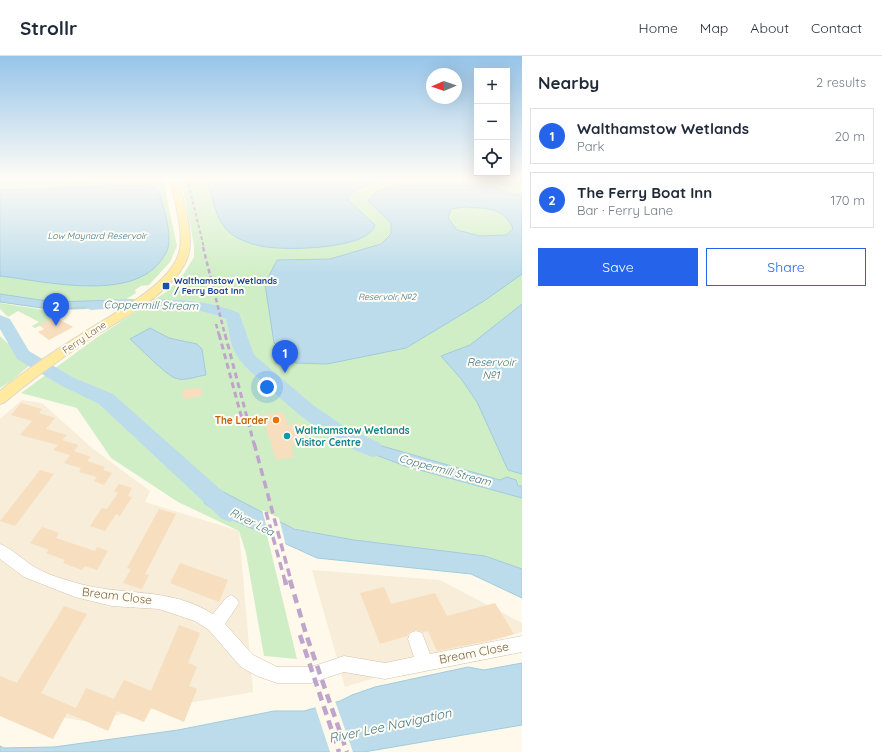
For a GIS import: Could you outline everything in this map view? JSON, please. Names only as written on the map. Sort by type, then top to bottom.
[{"type":"main road","name":"Ferry Lane","points":[[0,399],[29,376],[169,278],[182,256],[184,238],[179,210]]},
{"type":"street","name":"Bream Close","points":[[0,551],[29,572],[46,580],[75,590],[112,598],[171,604],[201,615],[215,624],[247,660],[262,670],[277,675],[311,675],[344,664],[386,671],[522,644]]},
{"type":"street","points":[[215,624],[231,603]]},
{"type":"street","name":"Bream Close","points":[[416,640],[425,663]]},
{"type":"shaded area","points":[[22,400],[42,403],[92,448],[150,491],[145,502],[239,531],[253,692],[83,721],[0,706],[0,419]]},
{"type":"shaded area","points":[[312,570],[440,580],[522,623],[522,632],[345,687]]},
{"type":"green space","name":"Low Maynard Reservoir","points":[[0,210],[169,210],[177,246],[170,262],[149,285],[141,286],[135,290],[136,293],[114,307],[72,310],[49,309],[0,302]]},
{"type":"green space","points":[[187,210],[522,210],[522,569],[485,556],[354,540],[220,514],[267,535],[297,659],[264,656],[246,553],[239,531],[178,502],[111,458],[77,408],[21,393],[96,338],[166,292],[181,278],[194,257],[194,245]]},
{"type":"green space","points":[[0,303],[51,311],[69,312],[35,328],[32,326],[39,322],[18,311],[8,317],[0,309]]},
{"type":"green space","points":[[0,336],[30,365],[10,382],[0,388]]},
{"type":"water","name":"Low Maynard Reservoir","points":[[0,210],[164,210],[169,234],[168,248],[162,259],[149,273],[131,281],[110,285],[87,286],[40,282],[0,276]]},
{"type":"water","points":[[216,210],[359,210],[375,225],[369,233],[358,240],[342,244],[324,247],[272,248],[241,240],[225,228]]},
{"type":"water","name":"Reservoir №2","points":[[378,210],[451,210],[448,218],[457,230],[480,236],[506,235],[513,229],[505,216],[495,210],[522,210],[522,274],[484,301],[406,348],[327,364],[296,363],[274,343],[265,284],[277,260],[330,259],[381,244],[391,234],[391,223]]},
{"type":"water","points":[[0,294],[54,302],[118,300],[114,307],[49,309],[0,302]]},
{"type":"water","name":"Reservoir №1","points":[[522,304],[522,474],[508,470],[477,402],[462,380],[441,356],[470,345]]},
{"type":"water","points":[[150,328],[169,338],[197,344],[202,349],[206,375],[178,379],[165,372],[130,339]]},
{"type":"water","points":[[356,431],[375,444],[500,480],[507,477],[516,480],[518,486],[522,486],[522,498],[405,466],[347,444]]},
{"type":"water","points":[[216,488],[294,529],[354,540],[485,556],[522,569],[522,598],[471,574],[317,558],[220,514],[204,503]]},
{"type":"water","name":"River Lee Navigation","points":[[522,663],[522,725],[364,752],[0,752],[0,746],[4,748],[54,747],[178,730],[274,711],[304,711],[340,701],[375,687],[468,667],[484,670]]},
{"type":"pier","points":[[262,510],[279,518],[286,546],[270,539]]},
{"type":"pier","points":[[335,701],[353,752],[330,752],[315,706]]},
{"type":"building","points":[[55,317],[73,327],[49,340],[38,332],[44,329],[39,325]]},
{"type":"building","points":[[201,387],[202,396],[183,399],[182,390]]},
{"type":"building","points":[[21,403],[42,409],[39,413],[55,418],[46,429],[67,435],[62,440],[78,445],[74,451],[91,457],[87,461],[105,467],[103,470],[112,473],[104,485],[94,481],[97,477],[79,472],[81,468],[64,463],[70,455],[53,450],[58,445],[20,435],[32,421],[11,415]]},
{"type":"building","name":"Walthamstow Wetlands Visitor Centre","points":[[283,412],[288,425],[300,423],[306,439],[300,440],[301,445],[291,446],[294,457],[276,460],[262,415]]},
{"type":"building","points":[[40,470],[54,474],[15,526],[0,521]]},
{"type":"building","points":[[119,484],[132,488],[128,496],[132,497],[120,516],[116,514],[105,531],[90,526],[102,508],[107,509],[118,493],[114,491]]},
{"type":"building","points":[[159,509],[176,514],[145,574],[149,575],[142,589],[123,583],[131,569],[127,568]]},
{"type":"building","points":[[42,527],[59,533],[56,538],[95,551],[97,547],[108,551],[97,570],[85,566],[82,570],[63,563],[65,560],[46,553],[49,550],[30,543]]},
{"type":"building","points":[[180,563],[228,580],[219,602],[170,583]]},
{"type":"building","points":[[384,587],[391,604],[435,593],[447,616],[495,603],[514,634],[437,651],[428,631],[423,632],[416,630],[410,632],[407,636],[380,644],[360,593]]},
{"type":"building","points":[[64,606],[87,614],[41,693],[76,708],[86,688],[114,699],[124,680],[151,691],[179,625],[200,633],[188,663],[197,667],[189,686],[197,689],[184,722],[151,708],[144,722],[117,711],[108,731],[67,713],[53,739],[0,716],[0,676],[17,683]]},
{"type":"waterway","name":"Coppermill Stream","points":[[91,305],[143,303],[185,305],[205,307],[233,316],[243,352],[248,359],[291,398],[322,422],[338,432],[373,449]]},
{"type":"waterway","name":"River Lea","points":[[0,320],[4,322],[23,355],[66,381],[106,399],[230,512]]},
{"type":"railway","points":[[195,210],[204,248]]},
{"type":"railway","points":[[203,247],[225,335]]},
{"type":"railway","points":[[216,324],[219,335]]},
{"type":"railway","points":[[219,334],[242,419]]},
{"type":"railway","points":[[225,334],[254,444]]},
{"type":"railway","points":[[254,443],[291,581]]},
{"type":"railway","points":[[266,512],[285,581]]},
{"type":"railway","points":[[285,580],[286,585]]},
{"type":"railway","points":[[290,580],[306,634],[347,752]]},
{"type":"railway","points":[[300,635],[339,752]]},
{"type":"place","name":"Walthamstow Wetlands / Ferry Boat Inn","points":[[166,286]]},
{"type":"place","name":"The Ferry Boat Inn","points":[[56,326]]},
{"type":"place","name":"Walthamstow Wetlands","points":[[285,373]]},
{"type":"place","name":"The Larder","points":[[276,420]]},
{"type":"place","name":"Walthamstow Wetlands Visitor Centre","points":[[287,436]]}]
